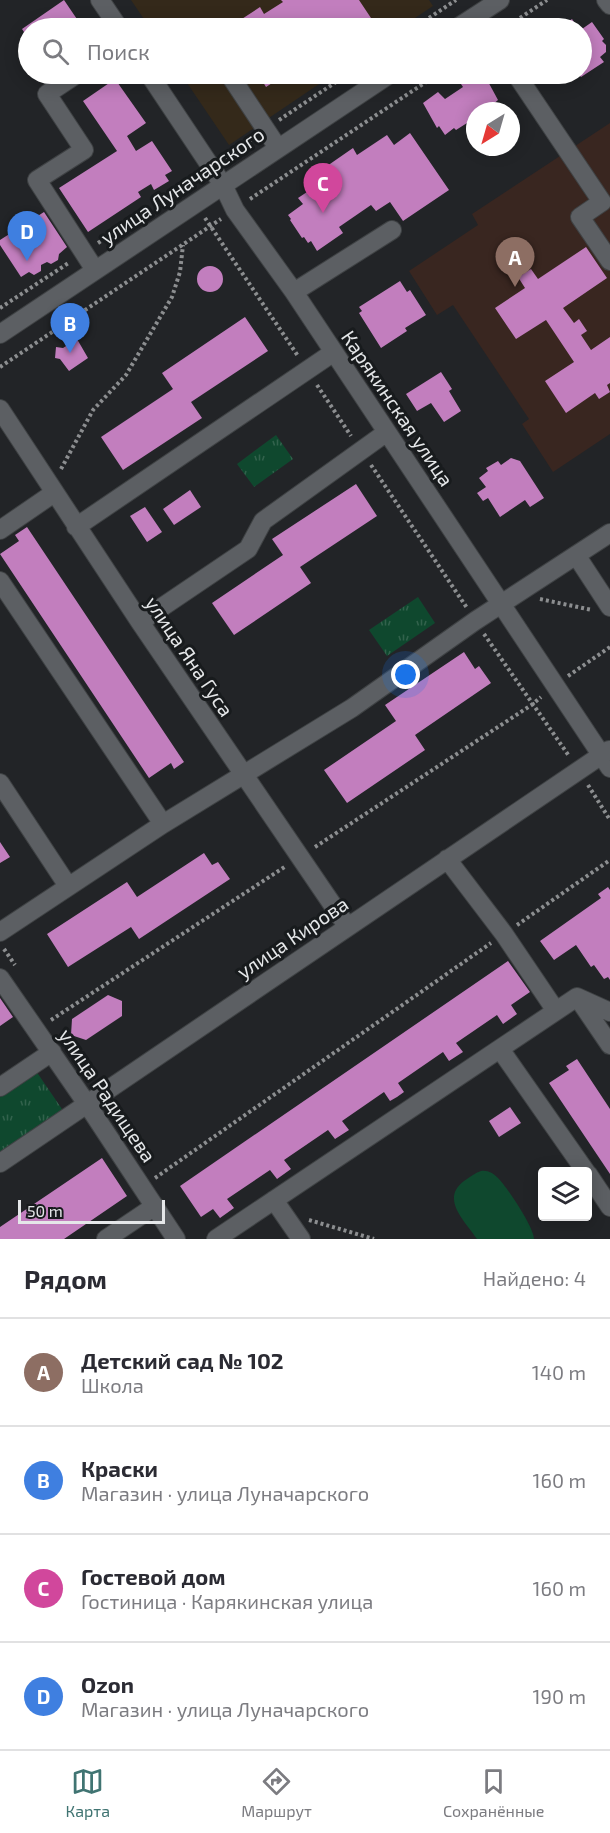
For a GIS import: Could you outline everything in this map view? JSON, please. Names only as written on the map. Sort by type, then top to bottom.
[{"type":"street","points":[[100,0],[112,18]]},
{"type":"street","points":[[479,14],[500,0]]},
{"type":"street","points":[[606,0],[610,5]]},
{"type":"street","points":[[62,84],[47,94],[84,150],[37,180],[95,270]]},
{"type":"street","name":"Карякинская улица","points":[[156,84],[223,185],[235,210],[294,292],[555,685],[607,758]]},
{"type":"street","points":[[236,84],[278,148]]},
{"type":"street","name":"улица Луначарского","points":[[0,334],[375,84]]},
{"type":"street","points":[[523,84],[602,202],[580,217],[610,261]]},
{"type":"street","points":[[294,292],[392,230]]},
{"type":"street","points":[[76,527],[334,352]]},
{"type":"street","name":"улица Яна Гуса","points":[[0,410],[76,527],[347,926]]},
{"type":"street","points":[[140,622],[248,549],[263,521],[387,432]]},
{"type":"street","points":[[0,530],[54,493]]},
{"type":"street","points":[[0,932],[163,824],[352,708],[501,604],[610,533]]},
{"type":"street","points":[[576,555],[604,609]]},
{"type":"street","points":[[0,581],[163,824]]},
{"type":"street","name":"улица Кирова","points":[[0,1163],[579,770],[607,758]]},
{"type":"street","points":[[0,783],[68,886]]},
{"type":"street","points":[[447,859],[504,934],[556,1011]]},
{"type":"street","name":"улица Радищева","points":[[0,978],[176,1239]]},
{"type":"street","points":[[216,1239],[278,1206],[500,1048],[577,997]]},
{"type":"street","points":[[577,997],[610,1012]]},
{"type":"street","points":[[577,997],[610,1045]]},
{"type":"street","points":[[500,1048],[583,1167]]},
{"type":"street","points":[[0,1088],[52,1052]]},
{"type":"street","points":[[592,1180],[610,1207]]},
{"type":"street","points":[[106,1239],[154,1206]]},
{"type":"street","points":[[278,1206],[301,1239]]},
{"type":"path","points":[[429,18],[456,0]]},
{"type":"path","points":[[520,18],[547,0]]},
{"type":"path","points":[[0,366],[423,84]]},
{"type":"path","points":[[175,192],[192,180],[194,173],[190,166]]},
{"type":"path","points":[[184,186],[476,621],[579,770],[610,820]]},
{"type":"path","points":[[0,308],[139,217]]},
{"type":"path","points":[[54,493],[62,467],[93,410],[126,375],[172,297],[180,272],[183,244]]},
{"type":"path","points":[[57,328],[68,345]]},
{"type":"path","points":[[517,594],[604,609]]},
{"type":"path","points":[[51,1020],[533,704],[555,685],[610,647]]},
{"type":"path","points":[[142,1187],[610,860]]},
{"type":"path","points":[[278,1206],[374,1239]]},
{"type":"shaded area","points":[[131,0],[429,0],[433,6],[415,18],[143,18]]},
{"type":"shaded area","points":[[188,84],[319,84],[229,145]]},
{"type":"shaded area","points":[[610,123],[610,434],[553,472],[522,424],[529,419],[453,305],[437,315],[409,271],[478,225],[472,214]]},
{"type":"green space","points":[[276,435],[293,459],[254,487],[237,464]]},
{"type":"green space","points":[[418,597],[435,623],[387,656],[369,630]]},
{"type":"green space","points":[[36,1071],[64,1112],[0,1155],[0,1095]]},
{"type":"green space","points":[[481,1171],[492,1173],[502,1183],[525,1217],[534,1239],[477,1239],[457,1210],[454,1195],[464,1181]]},
{"type":"building","points":[[64,0],[76,18],[38,18]]},
{"type":"building","points":[[281,0],[359,0],[371,18],[243,18],[260,7],[264,14],[283,2]]},
{"type":"building","points":[[592,22],[606,45],[606,52],[600,57],[604,62],[592,70]]},
{"type":"building","points":[[108,84],[119,84],[146,123],[127,136],[136,151],[152,141],[172,171],[165,175],[169,181],[154,190],[151,184],[138,192],[141,197],[88,232],[59,188],[117,151],[83,101]]},
{"type":"building","points":[[461,84],[489,84],[498,100],[496,102],[466,102],[466,124],[456,130],[454,128],[445,135],[439,126],[437,128],[423,103],[438,92],[445,99],[463,87]]},
{"type":"building","points":[[410,133],[449,190],[403,221],[390,202],[376,211],[371,205],[339,227],[343,233],[317,251],[311,241],[308,243],[304,237],[302,238],[288,215],[303,204],[298,198],[310,190],[304,182],[353,148],[357,155],[387,135],[394,145]]},
{"type":"building","points":[[44,212],[67,247],[59,254],[58,260],[51,264],[47,262],[41,265],[41,271],[34,275],[29,272],[21,277],[0,245],[0,240]]},
{"type":"building","points":[[586,247],[607,278],[563,308],[574,323],[579,319],[587,331],[581,335],[591,350],[610,337],[610,383],[607,385],[610,392],[599,399],[595,393],[566,413],[545,381],[574,362],[546,320],[516,339],[495,308],[525,288],[518,277],[531,269],[538,279]]},
{"type":"building","points":[[210,266],[219,270],[223,279],[219,288],[210,292],[201,288],[197,279],[201,270]]},
{"type":"building","points":[[400,281],[407,292],[410,290],[426,315],[405,328],[407,331],[381,348],[359,313],[362,311],[359,307]]},
{"type":"building","points":[[245,317],[268,351],[191,402],[202,418],[123,470],[101,437],[173,389],[162,373]]},
{"type":"building","points":[[77,339],[88,358],[69,371],[60,359],[55,358],[56,347],[63,348]]},
{"type":"building","points":[[441,372],[452,389],[449,391],[461,411],[444,422],[431,403],[417,411],[406,394]]},
{"type":"building","points":[[511,458],[520,461],[544,498],[530,507],[525,500],[500,517],[488,498],[483,501],[477,493],[486,487],[479,478],[488,471],[486,468],[498,461],[501,465]]},
{"type":"building","points":[[356,484],[377,516],[300,567],[311,583],[234,635],[212,603],[283,555],[272,539]]},
{"type":"building","points":[[190,490],[201,507],[174,525],[163,509]]},
{"type":"building","points":[[145,507],[162,532],[147,542],[130,516]]},
{"type":"building","points":[[27,527],[184,762],[174,769],[171,763],[149,778],[0,554],[19,541],[15,535]]},
{"type":"building","points":[[464,652],[475,669],[479,666],[491,683],[415,735],[425,750],[347,803],[324,770],[396,721],[385,705]]},
{"type":"building","points":[[0,842],[10,857],[0,863]]},
{"type":"building","points":[[204,853],[212,865],[218,862],[230,879],[139,939],[131,927],[68,967],[47,934],[127,882],[137,897]]},
{"type":"building","points":[[608,887],[610,890],[610,980],[608,977],[604,979],[594,965],[591,967],[576,945],[554,960],[540,941],[601,898],[598,894]]},
{"type":"building","points":[[508,961],[530,992],[511,1005],[517,1014],[503,1024],[497,1015],[456,1043],[463,1052],[449,1061],[443,1052],[398,1083],[404,1092],[397,1097],[390,1101],[384,1092],[342,1121],[349,1130],[335,1139],[328,1130],[284,1160],[291,1169],[277,1179],[270,1170],[227,1199],[234,1208],[220,1218],[213,1209],[201,1217],[180,1186]]},
{"type":"building","points":[[108,995],[122,1001],[122,1016],[86,1040],[71,1035],[72,1019]]},
{"type":"building","points":[[0,998],[13,1017],[0,1026]]},
{"type":"building","points":[[577,1059],[610,1109],[610,1174],[549,1083],[569,1070],[566,1066]]},
{"type":"building","points":[[510,1107],[521,1123],[499,1137],[489,1121]]},
{"type":"building","points":[[102,1158],[127,1196],[64,1239],[0,1239],[0,1227]]},
{"type":"place","name":"Гостевой дом","points":[[323,213]]},
{"type":"place","name":"Ozon","points":[[27,261]]},
{"type":"place","name":"Детский сад № 102","points":[[515,287]]},
{"type":"place","name":"Краски","points":[[70,353]]}]
